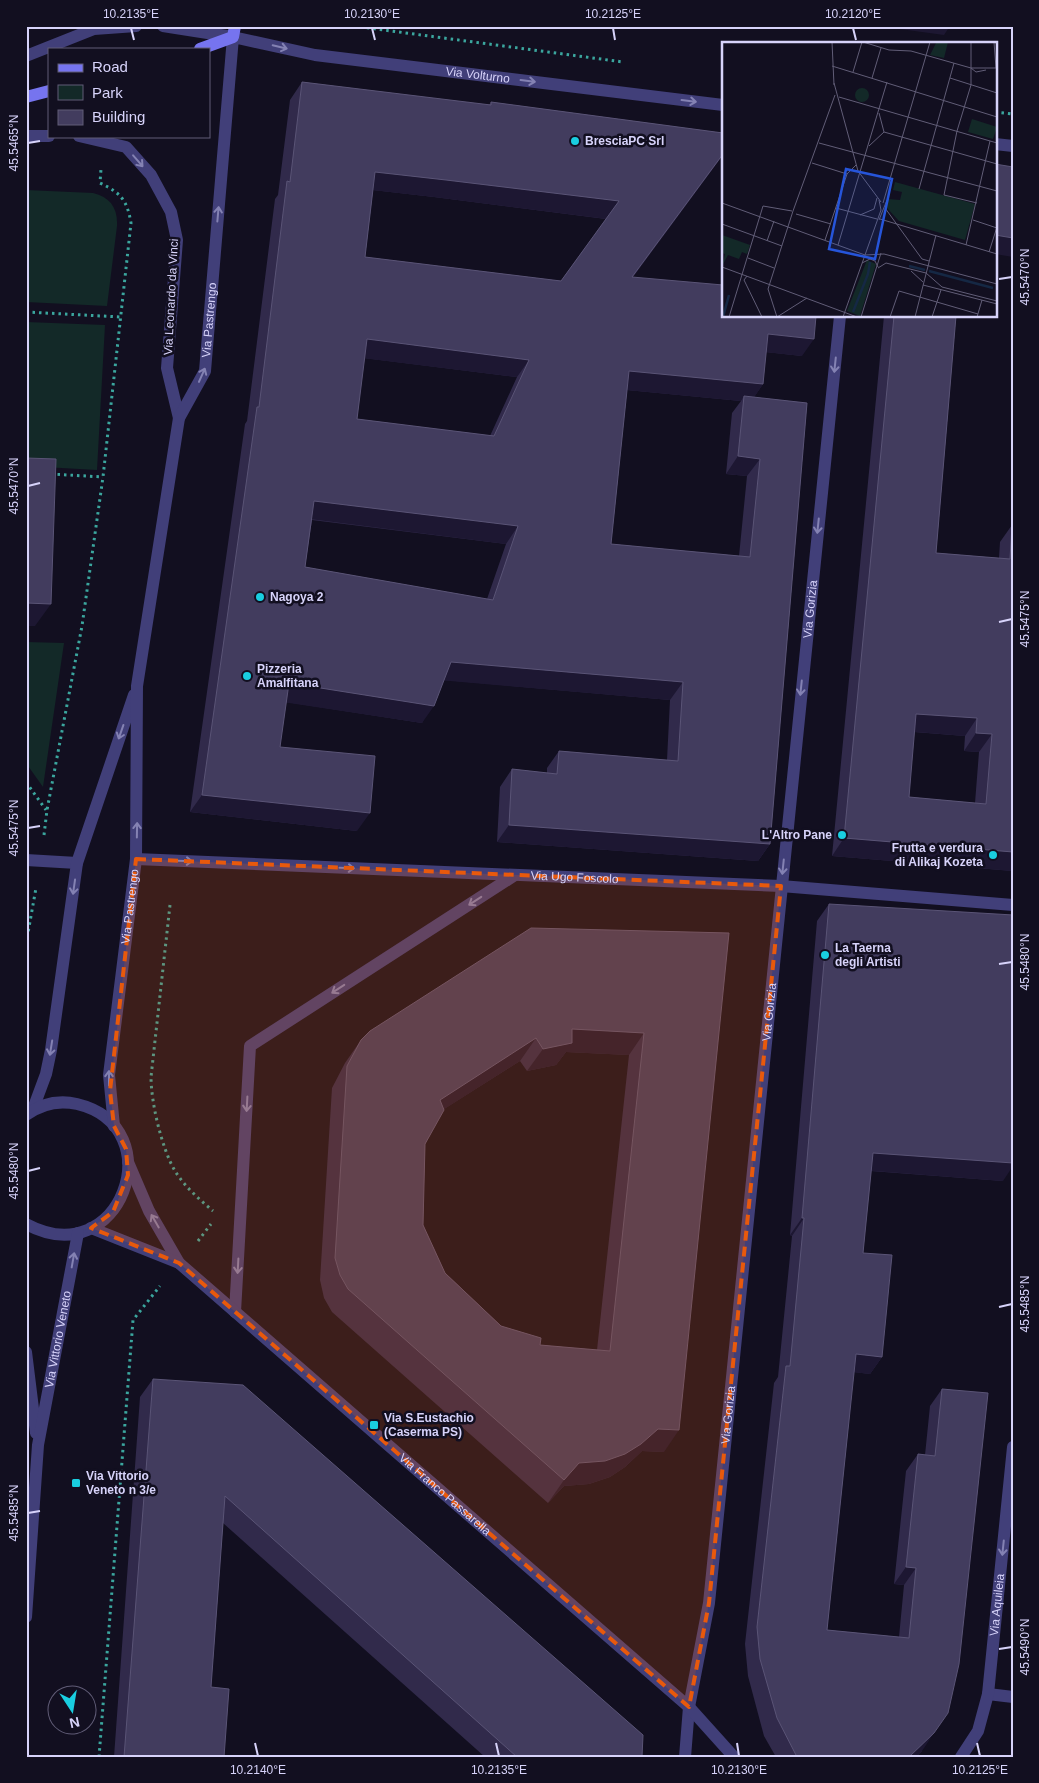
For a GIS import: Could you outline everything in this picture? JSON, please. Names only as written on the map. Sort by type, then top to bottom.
[{"type":"main road","points":[[202,48],[234,31]]},
{"type":"main road","points":[[26,97],[48,91]]},
{"type":"street","points":[[26,56],[94,29],[136,26]]},
{"type":"street","name":"Via Volturno","points":[[163,26],[234,31],[315,55],[722,106]]},
{"type":"street","name":"Via Pastrengo","points":[[114,1126],[109,1076],[136,859],[137,686],[179,418],[205,371],[234,31]]},
{"type":"street","points":[[26,136],[48,136]]},
{"type":"street","name":"Via Leonardo da Vinci","points":[[88,138],[126,147],[151,175],[171,212],[177,240],[167,368],[179,418]]},
{"type":"street","points":[[996,144],[1013,146]]},
{"type":"street","name":"Via Gorizia","points":[[685,1757],[689,1707],[709,1603],[840,318]]},
{"type":"street","name":"Via Pastrengo","points":[[30,1112],[46,1074],[51,1050],[77,863],[137,686]]},
{"type":"street","name":"Via Ugo Foscolo","points":[[136,859],[781,886],[1013,905]]},
{"type":"street","points":[[26,860],[77,863]]},
{"type":"street","points":[[236,1312],[250,1046],[516,875]]},
{"type":"street","points":[[30,1112],[45,1105],[70,1103],[94,1111],[114,1126]]},
{"type":"street","name":"Via Franco Passarella","points":[[114,1126],[126,1149],[128,1162],[149,1211],[179,1263]]},
{"type":"street","points":[[26,1224],[51,1234],[78,1233],[103,1221],[120,1200],[127,1182],[128,1162]]},
{"type":"street","name":"Via Franco Passarella","points":[[91,1228],[179,1263],[689,1707],[734,1757]]},
{"type":"street","name":"Via Vittorio Veneto","points":[[26,1617],[38,1446],[78,1233]]},
{"type":"street","name":"Via Vittorio Veneto","points":[[26,1352],[38,1446]]},
{"type":"street","name":"Via Aquileia","points":[[961,1757],[978,1731],[988,1694],[1013,1447]]},
{"type":"street","points":[[988,1694],[1013,1697]]},
{"type":"path","points":[[354,26],[627,63]]},
{"type":"path","points":[[996,112],[1013,114]]},
{"type":"path","points":[[26,944],[41,861],[47,810],[82,626],[103,477],[131,223],[126,204],[120,195],[113,189],[100,183],[105,142]]},
{"type":"path","points":[[26,312],[121,317]]},
{"type":"path","points":[[45,474],[103,477]]},
{"type":"path","points":[[26,782],[47,810]]},
{"type":"path","points":[[170,905],[151,1094],[166,1151],[175,1171],[189,1189],[218,1216]]},
{"type":"path","points":[[99,1757],[133,1320],[213,1223]]},
{"type":"highlighted area","points":[[136,859],[781,886],[709,1603],[689,1707],[179,1263],[91,1228],[113,1212],[128,1175],[126,1149],[114,1126],[110,1091]]},
{"type":"green space","points":[[26,190],[93,193],[104,197],[112,204],[116,214],[117,226],[107,306],[26,302]]},
{"type":"green space","points":[[26,322],[105,325],[97,470],[26,466]]},
{"type":"green space","points":[[26,642],[64,643],[43,787],[26,763]]},
{"type":"building","points":[[302,82],[491,105],[491,102],[722,133],[722,155],[632,277],[722,285],[722,318],[816,318],[814,339],[768,334],[763,384],[629,371],[611,544],[750,557],[760,459],[738,456],[744,396],[807,403],[770,844],[509,825],[512,769],[557,774],[559,751],[678,761],[683,682],[451,662],[434,706],[289,683],[280,747],[375,756],[370,813],[202,795],[257,407],[259,407],[287,181],[290,182]],"holes":[[[375,172],[619,201],[561,281],[365,257]],[[367,339],[529,360],[494,436],[357,419]],[[314,501],[518,526],[493,600],[305,567]]]},
{"type":"building","points":[[996,164],[1013,167],[1013,238],[996,235]]},
{"type":"building","points":[[894,318],[956,318],[936,553],[1010,559],[1013,525],[1013,852],[844,838]],"holes":[[[916,714],[977,718],[976,733],[992,734],[986,804],[909,797]]]},
{"type":"building","points":[[26,458],[56,459],[51,604],[26,603]]},
{"type":"building","points":[[829,904],[1013,915],[1013,1163],[873,1153],[863,1253],[892,1255],[882,1357],[856,1354],[827,1630],[909,1638],[916,1568],[906,1567],[918,1454],[935,1456],[942,1389],[988,1393],[959,1664],[948,1713],[934,1733],[909,1757],[797,1757],[777,1718],[760,1659],[757,1627],[786,1366],[790,1366],[804,1218],[802,1218]]},
{"type":"building","points":[[531,928],[729,933],[679,1430],[658,1429],[641,1444],[625,1454],[605,1461],[579,1463],[564,1480],[348,1289],[340,1275],[335,1258],[347,1066],[361,1040],[370,1031]],"holes":[[[572,1029],[644,1033],[610,1351],[540,1345],[541,1338],[501,1326],[445,1273],[423,1225],[425,1144],[444,1110],[440,1100],[536,1038],[543,1049],[572,1043]]]},
{"type":"building","points":[[153,1379],[243,1385],[643,1735],[642,1757],[517,1757],[225,1496],[211,1687],[229,1689],[224,1757],[124,1757]]},
{"type":"place","name":"BresciaPC Srl","points":[[575,141]]},
{"type":"place","name":"Nagoya 2","points":[[260,597]]},
{"type":"place","name":"Pizzeria Amalfitana","points":[[247,676]]},
{"type":"place","name":"L'Altro Pane","points":[[842,835]]},
{"type":"place","name":"Frutta e verdura di Alikaj Kozeta","points":[[993,855]]},
{"type":"place","name":"La Taerna degli Artisti","points":[[825,955]]},
{"type":"place","name":"Via S.Eustachio (Caserma PS)","points":[[374,1425]]},
{"type":"place","name":"Via Vittorio Veneto n 3/e","points":[[76,1483]]}]
